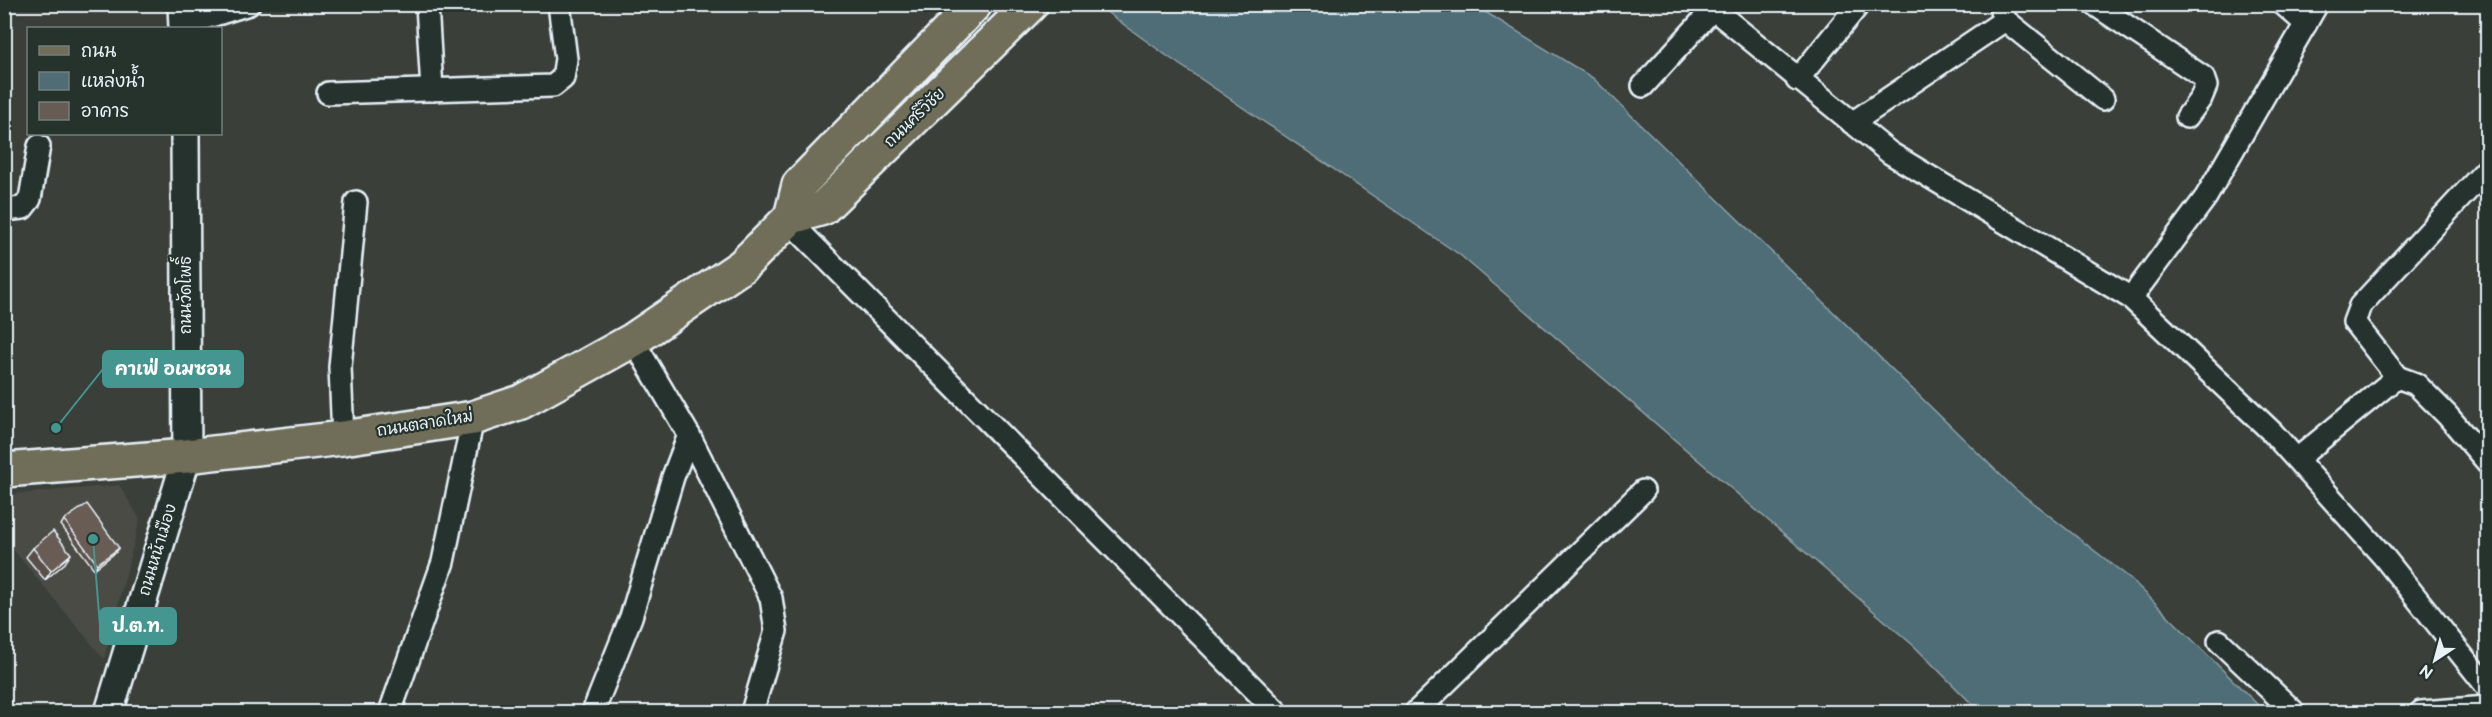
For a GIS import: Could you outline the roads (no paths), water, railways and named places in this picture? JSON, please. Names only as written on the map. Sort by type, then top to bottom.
[{"type":"main road","name":"ถนนศรีวิชัย","points":[[790,218],[823,208],[1031,4]]},
{"type":"main road","points":[[790,218],[799,184],[973,7]]},
{"type":"main road","name":"ถนนตลาดใหม่","points":[[4,470],[187,456],[343,438],[472,418],[520,402],[633,340],[742,266],[790,218]]},
{"type":"street","points":[[182,20],[249,4]]},
{"type":"street","points":[[427,4],[432,90]]},
{"type":"street","points":[[328,93],[553,86],[563,78],[566,59],[559,4]]},
{"type":"street","points":[[1797,80],[1860,4]]},
{"type":"street","points":[[2094,4],[2203,77],[2206,86],[2201,98],[2187,117]]},
{"type":"street","points":[[2283,4],[2306,24]]},
{"type":"street","points":[[2131,298],[2206,197],[2318,4]]},
{"type":"street","points":[[1643,86],[1715,7],[1797,80],[1890,153],[2131,298],[2272,432],[2383,556],[2484,704],[2421,712]]},
{"type":"street","points":[[1852,123],[2005,12],[2103,99]]},
{"type":"street","name":"ถนนวัดโพธิ์","points":[[185,135],[187,456]]},
{"type":"street","points":[[4,210],[23,208],[30,199],[39,146]]},
{"type":"street","points":[[2487,168],[2360,306],[2355,314],[2354,322],[2397,377],[2416,384],[2447,414],[2487,463]]},
{"type":"street","points":[[343,438],[340,367],[356,202]]},
{"type":"street","points":[[790,218],[1276,712]]},
{"type":"street","points":[[633,340],[689,435],[771,598],[776,631],[752,712]]},
{"type":"street","points":[[2297,459],[2397,377]]},
{"type":"street","points":[[390,712],[443,562],[472,418]]},
{"type":"street","points":[[593,712],[631,617],[673,477],[689,435]]},
{"type":"street","name":"ถนนหน้าเมือง","points":[[109,712],[187,456]]},
{"type":"street","points":[[1416,712],[1643,491]]},
{"type":"street","points":[[2219,641],[2294,712]]},
{"type":"water","points":[[1097,5],[1474,5],[1593,78],[2015,489],[2131,579],[2265,712],[1980,712],[1914,646],[1460,255],[1167,56]]},
{"type":"place","name":"คาเฟ่ อเมซอน","points":[[56,428]]},
{"type":"place","name":"ป.ต.ท.","points":[[93,539]]}]
